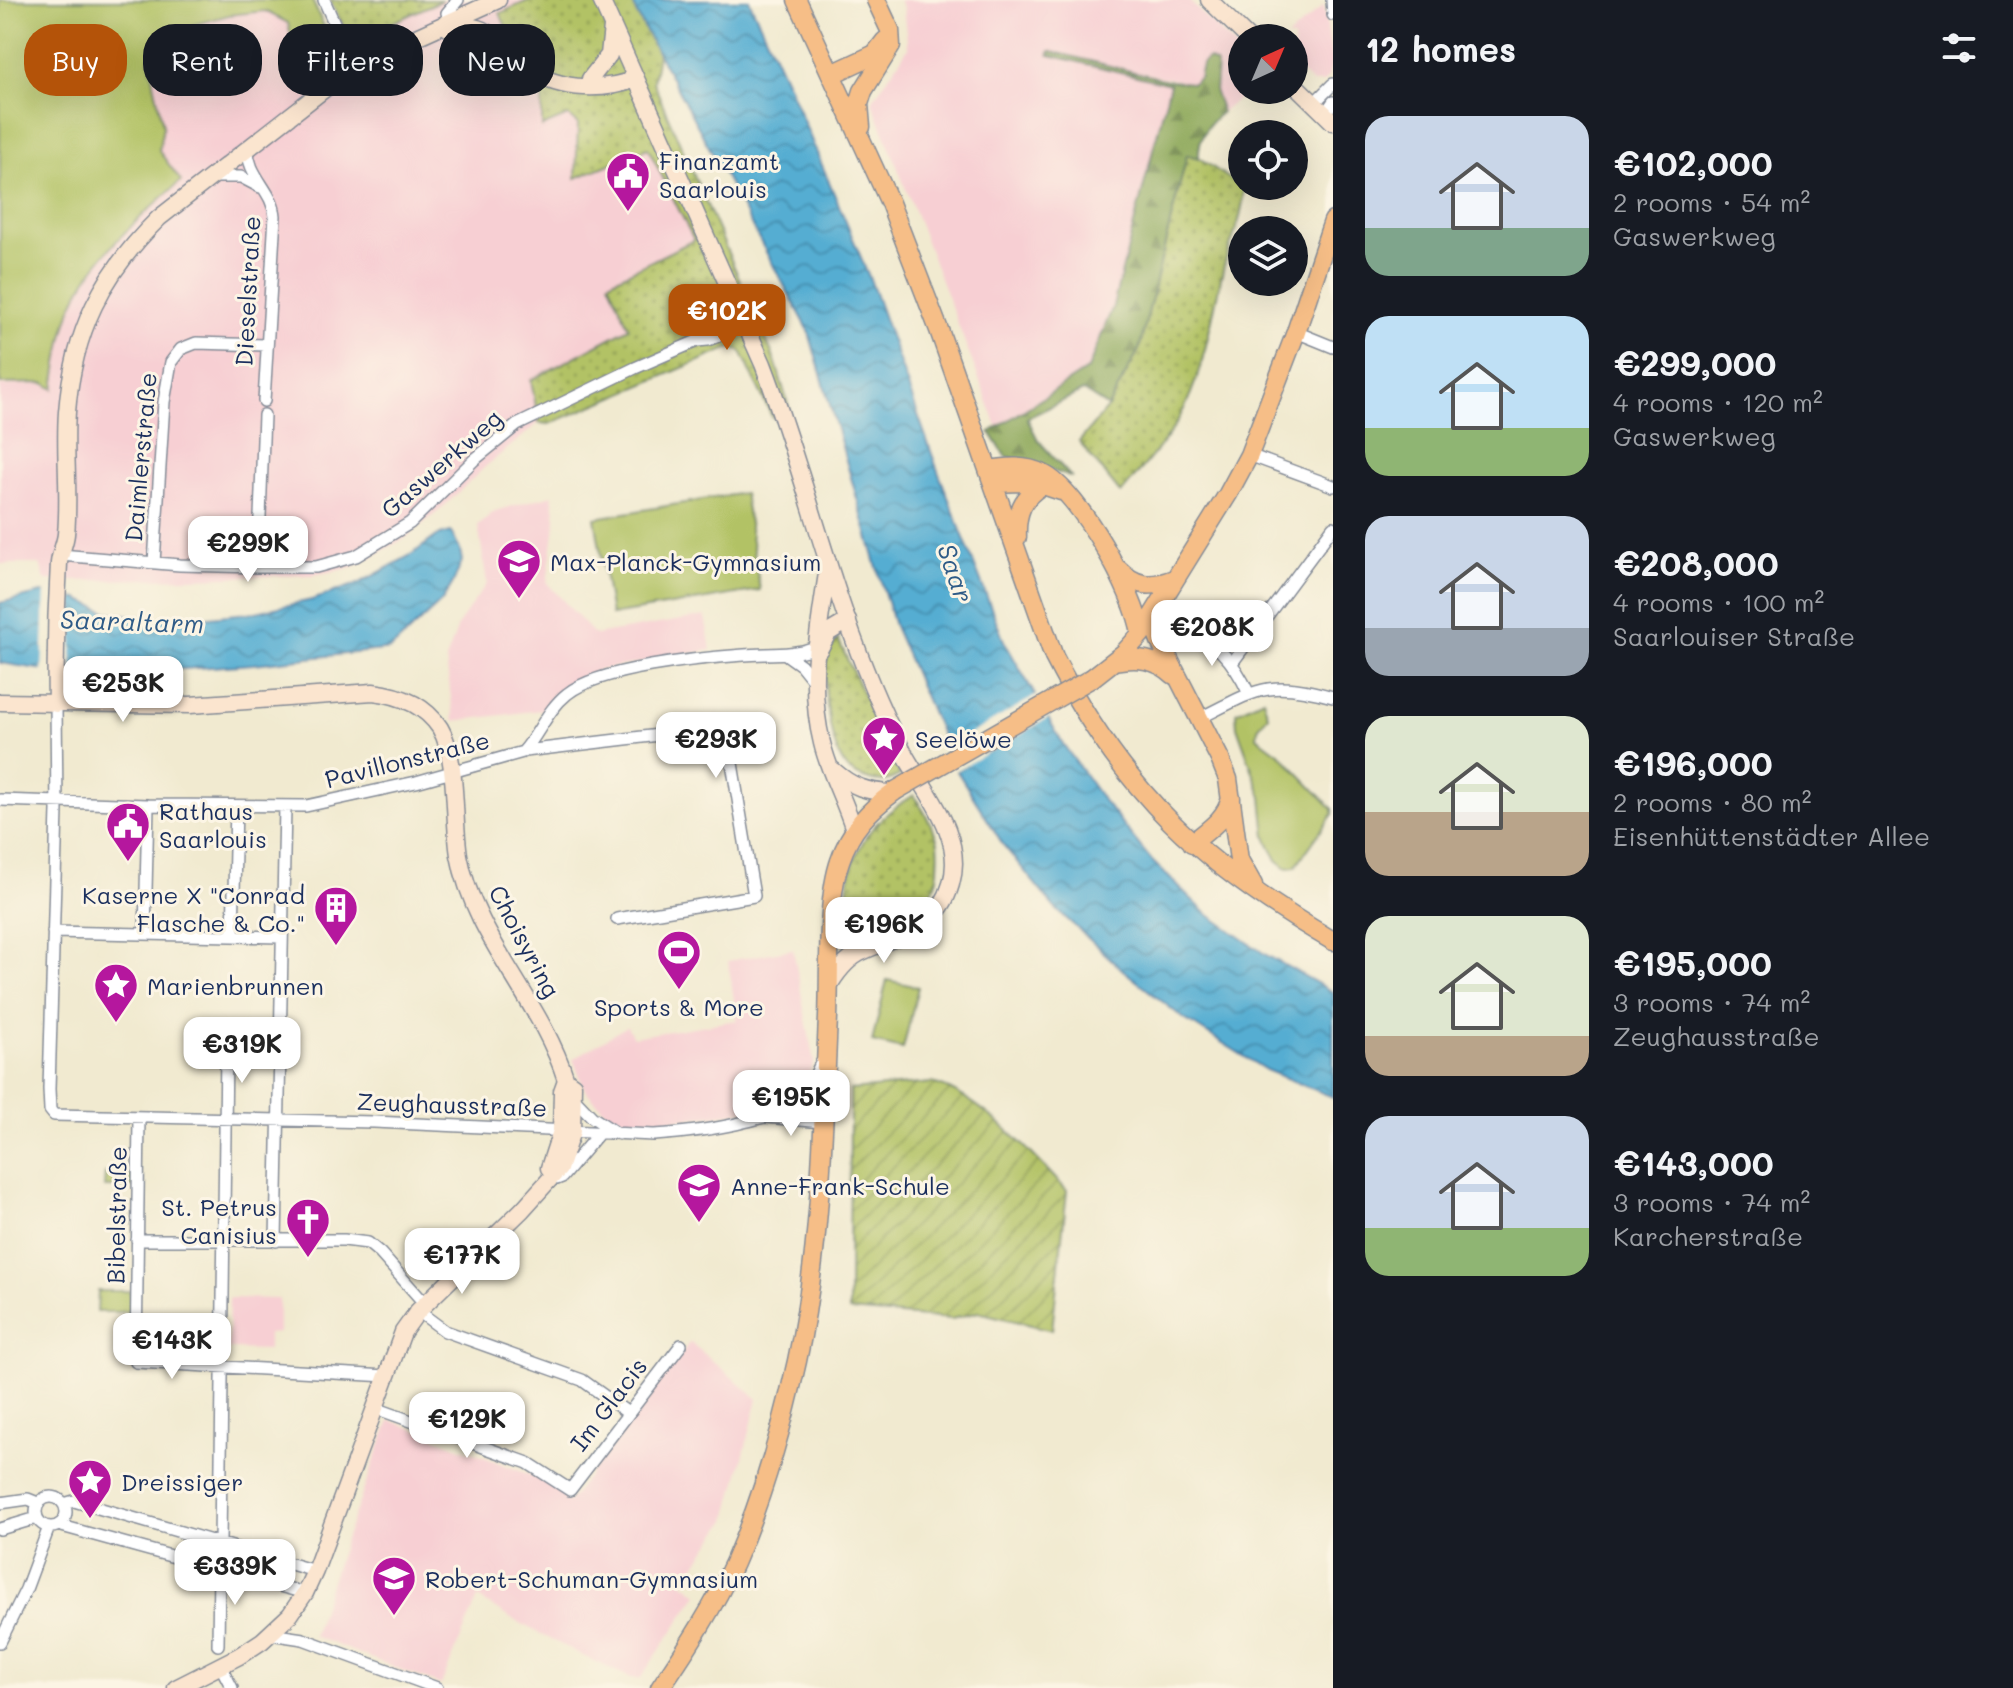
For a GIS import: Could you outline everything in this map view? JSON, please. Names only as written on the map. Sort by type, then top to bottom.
[{"type":"main road","points":[[797,0],[863,138],[939,330],[1054,657],[1080,708],[1120,765],[1157,810],[1198,849],[1261,897],[1333,941]]},
{"type":"main road","points":[[863,138],[859,104],[875,69],[891,46],[888,22],[876,0]]},
{"type":"main road","points":[[835,81],[875,54],[886,39],[888,22]]},
{"type":"main road","points":[[835,81],[875,69]]},
{"type":"main road","points":[[660,1688],[710,1609],[734,1563],[773,1450],[797,1360],[812,1273],[833,912],[838,868],[854,830],[877,804],[894,792],[1092,678],[1114,661],[1146,626],[1249,455],[1296,332],[1333,221]]},
{"type":"main road","points":[[991,477],[1015,467],[1044,474],[1067,493],[1086,518],[1134,608],[1179,680],[1220,759],[1232,795],[1239,860],[1261,897]]},
{"type":"main road","points":[[991,477],[1043,485],[1067,493]]},
{"type":"main road","points":[[1017,552],[1019,509],[1025,499],[1043,485]]},
{"type":"main road","points":[[1113,564],[1127,578],[1144,586],[1174,579]]},
{"type":"main road","points":[[1114,661],[1131,658],[1149,660],[1166,668],[1179,680]]},
{"type":"main road","points":[[1198,849],[1226,813],[1232,795]]},
{"type":"main road","points":[[1198,849],[1230,834],[1234,822]]},
{"type":"street","points":[[324,0],[335,24]]},
{"type":"street","points":[[447,13],[458,0]]},
{"type":"street","points":[[60,555],[56,535],[58,409],[67,350],[77,318],[101,270],[129,233],[152,211],[327,74],[365,52],[475,0]]},
{"type":"street","points":[[281,937],[53,932],[58,580],[60,555],[66,536],[67,410],[77,353],[97,295],[123,255],[159,218],[336,80],[427,32],[497,0]]},
{"type":"street","points":[[494,24],[497,0]]},
{"type":"street","points":[[601,0],[745,320],[784,419],[848,621],[886,716],[947,828],[954,858],[952,882],[939,907],[919,927],[863,951],[838,971],[830,984]]},
{"type":"street","points":[[1209,0],[1234,24]]},
{"type":"street","points":[[1332,0],[1333,15]]},
{"type":"street","points":[[583,82],[609,55],[613,25]]},
{"type":"street","points":[[427,32],[439,30]]},
{"type":"street","points":[[555,80],[615,85],[633,71]]},
{"type":"street","points":[[1308,96],[1326,111],[1333,84]]},
{"type":"street","name":"Dieselstraße","points":[[248,147],[250,168],[271,201],[275,216],[264,401]]},
{"type":"street","name":"Dieselstraße","points":[[211,177],[241,177],[261,187]]},
{"type":"street","name":"Gaswerkweg","points":[[714,327],[723,314],[732,290]]},
{"type":"street","name":"Gaswerkweg","points":[[60,555],[258,567],[316,567],[356,556],[410,523],[474,460],[517,425],[635,368],[697,341],[708,340],[745,320]]},
{"type":"street","name":"Gaswerkweg","points":[[697,341],[702,333],[714,327],[745,320]]},
{"type":"street","points":[[1296,332],[1333,347]]},
{"type":"street","name":"Daimlerstraße","points":[[154,563],[165,390],[171,362],[181,349],[196,343],[266,345]]},
{"type":"street","points":[[258,567],[264,415]]},
{"type":"street","points":[[1249,455],[1333,486]]},
{"type":"street","points":[[1232,663],[1333,527]]},
{"type":"street","points":[[829,563],[813,680],[816,711],[829,766],[854,830]]},
{"type":"street","points":[[815,652],[828,633],[848,621]]},
{"type":"street","points":[[1184,630],[1212,644],[1232,663],[1249,694]]},
{"type":"street","name":"Pavillonstraße","points":[[0,800],[306,806],[451,773],[525,751],[555,705],[585,682],[605,675],[721,656],[815,652]]},
{"type":"street","points":[[787,655],[801,665],[813,680]]},
{"type":"street","points":[[1200,718],[1249,694],[1279,687],[1328,696],[1333,685]]},
{"type":"street","name":"Choisyring","points":[[0,702],[56,697],[190,705],[373,692],[390,694],[429,715],[441,730],[449,752],[459,857],[480,917],[539,1019],[566,1080],[573,1085],[567,1131],[546,1183]]},
{"type":"street","points":[[525,751],[726,727],[754,896],[617,919]]},
{"type":"street","points":[[829,766],[850,785],[861,790],[894,792]]},
{"type":"street","points":[[145,934],[148,805]]},
{"type":"street","points":[[233,936],[236,806]]},
{"type":"street","points":[[276,1241],[285,807]]},
{"type":"street","points":[[833,912],[848,924],[872,931],[904,932],[919,927]]},
{"type":"street","name":"Zeughausstraße","points":[[53,932],[49,1089],[50,1111],[56,1116],[374,1122],[618,1134],[686,1133],[785,1111],[823,1115]]},
{"type":"street","points":[[785,1111],[812,1082],[827,1048]]},
{"type":"street","points":[[220,1544],[226,1050],[282,1051]]},
{"type":"street","name":"Choisyring","points":[[566,1080],[562,1091],[567,1131]]},
{"type":"street","name":"Zeughausstraße","points":[[573,1097],[592,1117],[618,1134]]},
{"type":"street","name":"Zeughausstraße","points":[[765,1117],[823,1115]]},
{"type":"street","name":"Bibelstraße","points":[[139,1117],[136,1362],[220,1365]]},
{"type":"street","points":[[176,1688],[220,1665],[279,1626],[305,1593],[403,1332],[421,1307],[546,1183],[562,1177],[599,1133]]},
{"type":"street","points":[[137,1240],[368,1243],[380,1253],[421,1307],[445,1331],[582,1380],[628,1413]]},
{"type":"street","name":"Im Glacis","points":[[375,1408],[528,1463],[570,1490],[681,1345]]},
{"type":"street","points":[[220,1365],[387,1376]]},
{"type":"street","points":[[0,1503],[28,1499],[38,1503],[50,1497],[64,1504],[66,1514],[53,1526],[0,1642]]},
{"type":"street","points":[[64,1504],[74,1501],[315,1571]]},
{"type":"street","points":[[37,1518],[38,1503]]},
{"type":"street","points":[[0,1529],[37,1518],[53,1526],[305,1593]]},
{"type":"street","points":[[247,1577],[256,1565],[253,1553]]},
{"type":"street","points":[[218,1645],[219,1569]]},
{"type":"street","points":[[279,1626],[303,1639],[437,1688]]},
{"type":"street","points":[[279,1626],[303,1639]]},
{"type":"street","points":[[220,1665],[232,1688]]},
{"type":"shaded area","points":[[442,0],[530,0],[500,14],[504,24],[439,24],[439,96],[542,96],[542,126],[568,116],[578,124],[576,178],[648,148],[694,240],[609,282],[629,328],[532,380],[539,423],[404,539],[351,568],[313,575],[70,581],[45,580],[40,564],[0,564],[0,386],[42,384],[54,389],[61,342],[77,295],[102,258],[131,225],[181,181],[159,151],[163,126],[157,96],[262,96],[262,24],[197,24],[229,15],[265,11],[288,24],[278,24],[278,96],[423,96],[423,24],[390,24]]},
{"type":"shaded area","points":[[899,0],[1188,0],[1228,39],[1228,104],[1232,104],[1222,112],[1215,93],[1217,64],[1202,64],[1199,78],[1192,83],[1049,54],[1170,83],[1113,306],[1087,369],[997,426],[872,101],[908,48]]},
{"type":"shaded area","points":[[1324,5],[1332,63],[1323,83],[1312,83],[1308,79],[1308,24],[1303,24]]},
{"type":"shaded area","name":"Max-Planck-Gymnasium","points":[[552,495],[556,518],[547,583],[595,635],[705,616],[711,650],[599,670],[565,685],[541,710],[454,721],[446,660],[459,623],[487,583],[478,525],[495,511]]},
{"type":"shaded area","points":[[793,949],[814,1062],[795,1096],[785,1092],[784,1105],[635,1124],[606,1112],[585,1090],[573,1059],[627,1026],[633,1037],[737,1020],[728,961]]},
{"type":"shaded area","points":[[229,1298],[279,1299],[279,1333],[268,1334],[268,1350],[228,1349]]},
{"type":"shaded area","points":[[690,1342],[758,1399],[727,1520],[683,1582],[698,1594],[640,1679],[587,1658],[478,1598],[441,1685],[313,1636],[390,1420],[538,1478],[563,1493],[568,1503]]},
{"type":"green space","points":[[0,0],[312,0],[323,24],[288,24],[265,11],[229,15],[197,24],[143,24],[143,96],[157,96],[163,126],[159,151],[181,181],[124,233],[88,277],[78,294],[62,340],[54,389],[44,383],[0,384]]},
{"type":"green space","points":[[330,0],[442,0],[390,24],[342,24]]},
{"type":"green space","points":[[530,0],[633,0],[636,13],[658,54],[653,82],[775,360],[790,411],[772,417],[741,351],[730,348],[549,424],[539,423],[531,380],[629,328],[609,282],[694,240],[648,148],[576,178],[578,124],[568,116],[542,127],[542,96],[555,96],[555,24],[505,24],[500,13]]},
{"type":"green space","points":[[1050,51],[1171,81],[1192,83],[1199,78],[1202,64],[1208,59],[1217,64],[1215,93],[1222,112],[1204,132],[1199,158],[1187,155],[1139,350],[1108,407],[1083,391],[1027,418],[1038,440],[1071,477],[1005,456],[990,432],[1088,369],[1113,306],[1170,84],[1049,55]]},
{"type":"green space","points":[[1187,154],[1199,158],[1228,178],[1228,200],[1243,200],[1242,208],[1240,216],[1228,216],[1228,254],[1195,384],[1178,420],[1121,494],[1079,442],[1108,407],[1139,350]]},
{"type":"green space","points":[[744,493],[760,590],[611,615],[595,518]]},
{"type":"green space","points":[[838,639],[900,775],[891,779],[874,781],[854,773],[836,749],[826,701],[825,671],[830,649]]},
{"type":"green space","points":[[1263,699],[1268,715],[1258,728],[1257,737],[1280,754],[1333,809],[1333,814],[1295,867],[1287,868],[1277,860],[1266,837],[1262,797],[1237,727],[1236,712]]},
{"type":"green space","points":[[914,795],[938,843],[935,885],[920,907],[909,914],[883,919],[855,916],[849,906],[847,891],[859,849],[881,819]]},
{"type":"green space","points":[[887,980],[918,987],[903,1049],[872,1042]]},
{"type":"green space","points":[[932,1083],[968,1100],[1005,1128],[1067,1191],[1052,1330],[978,1312],[952,1319],[849,1311],[850,1090]]},
{"type":"green space","points":[[105,1173],[133,1173],[133,1187],[104,1187]]},
{"type":"green space","points":[[98,1291],[130,1291],[130,1312],[97,1312]]},
{"type":"water","name":"Saar","points":[[633,0],[749,0],[870,279],[939,474],[1004,641],[1063,744],[1101,798],[1152,861],[1206,913],[1266,955],[1333,992],[1333,1097],[1266,1070],[1183,1018],[1123,970],[1054,907],[1004,846],[957,771],[894,626],[808,329],[636,13]]},
{"type":"water","name":"Saaraltarm","points":[[451,532],[462,561],[454,581],[442,601],[391,649],[253,664],[83,676],[0,663],[0,603],[42,593],[78,599],[107,612],[173,621],[256,612],[312,600],[360,583],[411,555],[437,536]]},
{"type":"pier","points":[[45,590],[73,594],[72,678],[42,674]]},
{"type":"pier","points":[[1039,694],[1052,716],[954,772],[944,749]]},
{"type":"place","name":"Finanzamt Saarlouis","points":[[628,213]]},
{"type":"place","name":"Max-Planck-Gymnasium","points":[[519,600]]},
{"type":"place","name":"Seelöwe","points":[[884,777]]},
{"type":"place","name":"Rathaus Saarlouis","points":[[128,863]]},
{"type":"place","name":"Kaserne X \"Conrad Flasche & Co.\"","points":[[336,947]]},
{"type":"place","name":"Sports & More","points":[[679,991]]},
{"type":"place","name":"Marienbrunnen","points":[[116,1024]]},
{"type":"place","name":"Anne-Frank-Schule","points":[[699,1224]]},
{"type":"place","name":"St. Petrus Canisius","points":[[308,1259]]},
{"type":"place","name":"Dreissiger","points":[[90,1520]]},
{"type":"place","name":"Robert-Schuman-Gymnasium","points":[[394,1617]]}]
